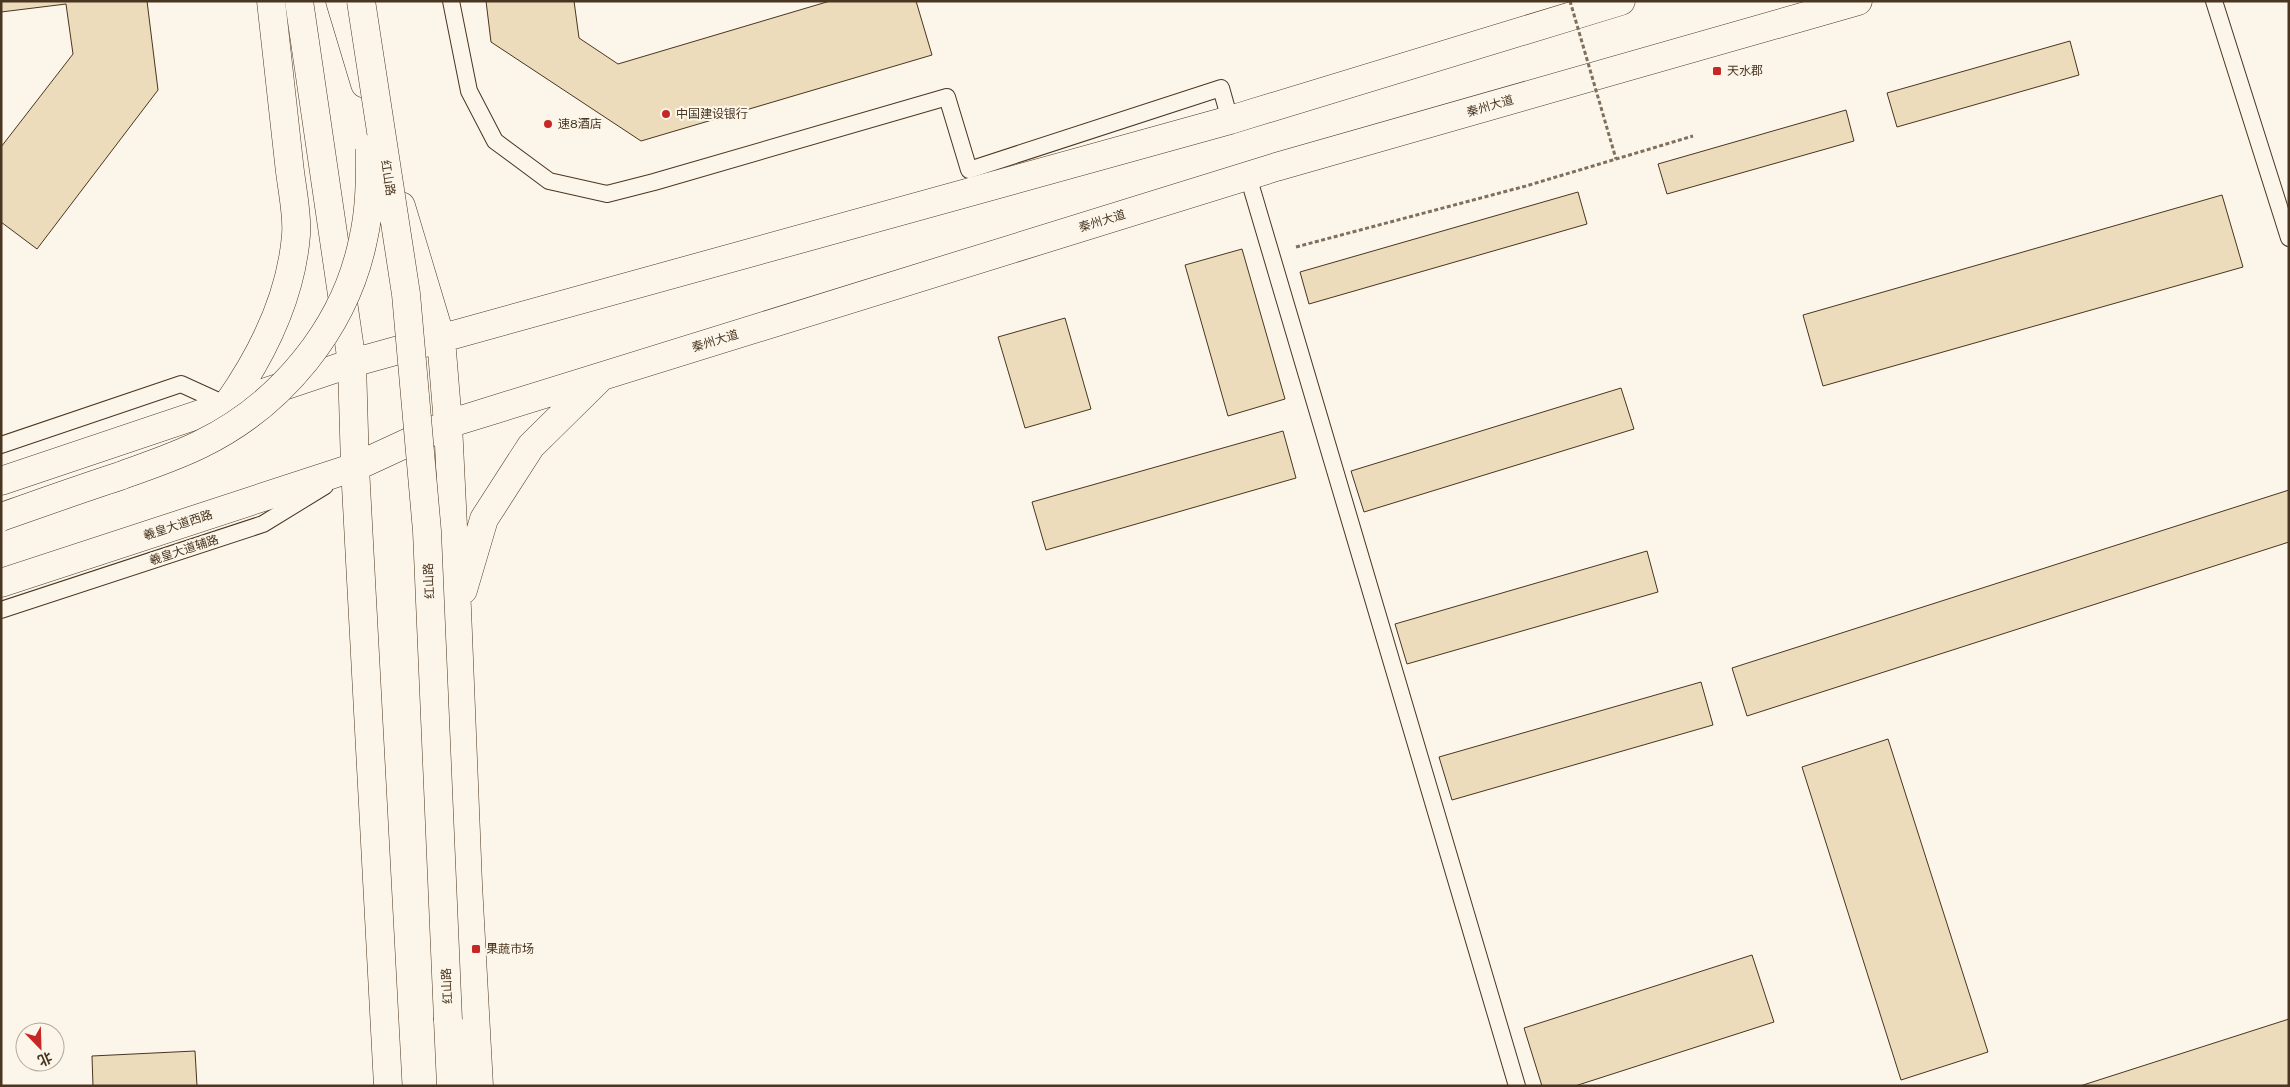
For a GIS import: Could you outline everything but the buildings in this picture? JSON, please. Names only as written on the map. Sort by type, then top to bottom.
[{"type":"main road","points":[[227,405],[248,376],[265,344],[279,310],[290,273],[297,234],[271,1]]},
{"type":"main road","points":[[299,1],[352,363],[355,467],[388,1086]]},
{"type":"main road","name":"红山路","points":[[340,1],[440,339],[448,424],[458,609],[468,884],[479,1086]]},
{"type":"main road","name":"红山路","points":[[361,1],[406,294],[426,531],[451,1086]]},
{"type":"main road","points":[[1,481],[352,363],[1230,120],[1621,1]]},
{"type":"main road","name":"秦州大道","points":[[355,467],[448,424],[1248,176],[1858,1]]},
{"type":"main road","points":[[1,517],[166,459],[201,444],[250,414],[294,375],[317,345],[337,312],[352,278],[363,241],[369,204],[370,60]]},
{"type":"main road","points":[[458,609],[484,518],[531,446],[601,377]]},
{"type":"main road","name":"羲皇大道西路","points":[[1,584],[355,467]]},
{"type":"lane","points":[[451,1],[469,91],[495,141],[549,181],[607,194],[947,97],[969,170],[1221,88],[1230,120]]},
{"type":"lane","points":[[2214,1],[2289,238]]},
{"type":"lane","points":[[1248,176],[1517,1086]]},
{"type":"lane","points":[[1,444],[181,384],[227,405]]},
{"type":"lane","name":"羲皇大道辅路","points":[[1,610],[263,524],[355,467]]},
{"type":"path","points":[[1570,1],[1616,159]]},
{"type":"path","points":[[1271,253],[1526,186],[1692,136]]},
{"type":"place","name":"天水郡","points":[[1717,71]]},
{"type":"place","name":"中国建设银行","points":[[666,114]]},
{"type":"place","name":"速8酒店","points":[[548,124]]},
{"type":"place","name":"果蔬市场","points":[[476,949]]}]
